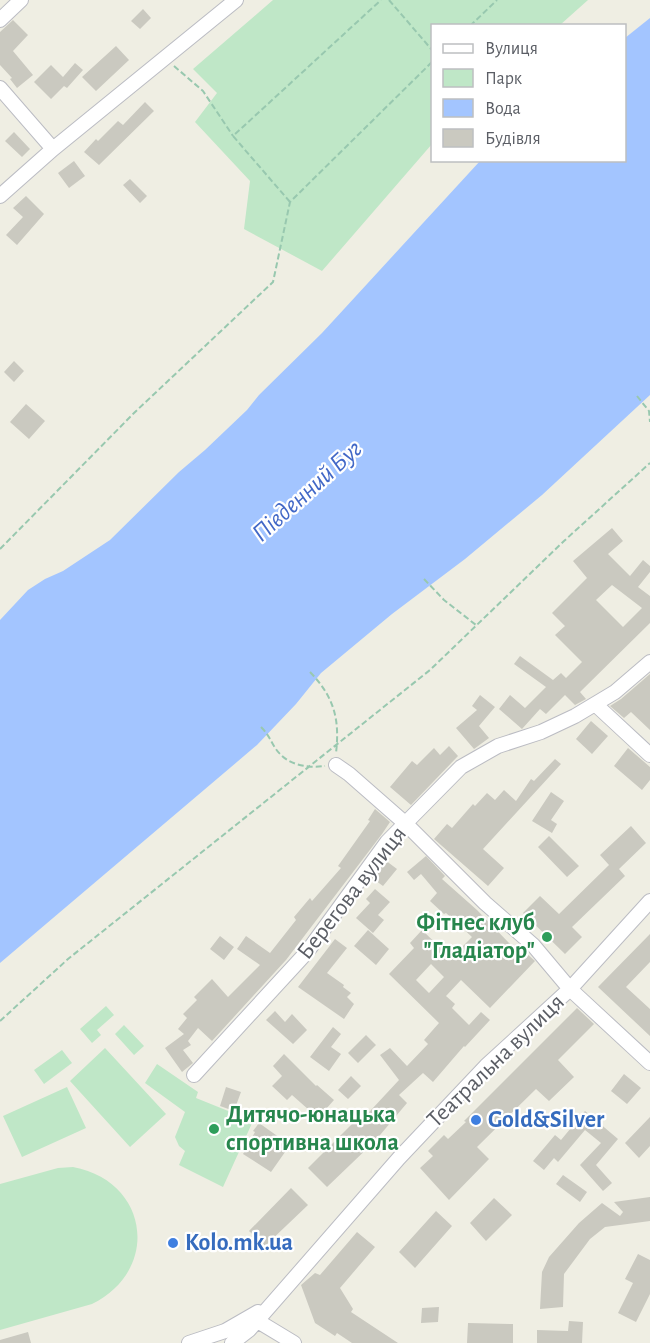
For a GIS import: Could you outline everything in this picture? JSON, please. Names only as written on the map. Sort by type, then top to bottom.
[{"type":"street","points":[[0,20],[21,0]]},
{"type":"street","points":[[0,196],[53,149],[236,0]]},
{"type":"street","points":[[0,88],[53,149]]},
{"type":"street","name":"Берегова вулиця","points":[[194,1075],[307,952],[387,842],[461,767],[498,746],[541,732],[575,716],[615,692],[650,662]]},
{"type":"street","points":[[595,704],[650,755]]},
{"type":"street","points":[[336,765],[406,824],[485,903],[533,945],[570,989],[650,1063]]},
{"type":"street","name":"Театральна вулиця","points":[[232,1343],[250,1331],[266,1308],[399,1158],[486,1066],[570,989],[650,901]]},
{"type":"street","points":[[189,1343],[225,1331],[266,1308]]},
{"type":"street","points":[[250,1331],[294,1343]]},
{"type":"path","points":[[233,136],[381,0]]},
{"type":"path","points":[[389,0],[431,49]]},
{"type":"path","points":[[473,24],[497,0]]},
{"type":"path","points":[[166,58],[203,91],[233,136],[290,202]]},
{"type":"path","points":[[0,549],[134,414],[273,282],[290,202],[431,63]]},
{"type":"path","points":[[637,396],[649,411],[650,422]]},
{"type":"path","points":[[0,1021],[68,959],[430,670],[564,541],[650,463]]},
{"type":"path","points":[[424,579],[444,600],[476,625]]},
{"type":"path","points":[[261,727],[269,735],[281,756],[299,765],[336,765],[338,728],[334,708],[328,693],[310,672]]},
{"type":"green space","points":[[273,0],[588,0],[561,24],[431,24],[431,145],[322,271],[244,229],[250,181],[195,122],[217,93],[193,69]]},
{"type":"green space","points":[[106,1006],[114,1015],[97,1030],[101,1035],[92,1043],[80,1029]]},
{"type":"green space","points":[[124,1025],[144,1046],[134,1055],[115,1034]]},
{"type":"green space","points":[[105,1048],[166,1114],[130,1147],[70,1081]]},
{"type":"green space","points":[[62,1050],[72,1063],[44,1084],[34,1070]]},
{"type":"green space","name":"Дитячо-юнацька спортивна школа","points":[[157,1064],[198,1092],[196,1098],[253,1121],[223,1187],[179,1165],[185,1151],[179,1146],[175,1137],[185,1112],[145,1083]]},
{"type":"green space","points":[[67,1087],[86,1128],[22,1157],[3,1116]]},
{"type":"green space","points":[[73,1167],[98,1176],[118,1190],[131,1208],[137,1228],[136,1249],[129,1270],[114,1289],[92,1304],[0,1330],[0,1184],[58,1168]]},
{"type":"water","name":"Південний Буг","points":[[650,18],[650,395],[542,495],[321,673],[296,704],[257,745],[0,963],[0,620],[28,590],[63,571],[110,540],[179,472],[247,410],[259,395],[322,333],[479,162],[626,162],[626,37]]},
{"type":"building","points":[[143,9],[151,18],[140,29],[131,21]]},
{"type":"building","points":[[13,20],[28,35],[13,51],[33,75],[17,88],[10,79],[12,78],[0,65],[0,32]]},
{"type":"building","points":[[116,46],[129,60],[96,91],[82,77]]},
{"type":"building","points":[[75,63],[83,70],[67,88],[64,86],[51,99],[34,82],[51,65],[63,77]]},
{"type":"building","points":[[145,102],[154,111],[99,165],[84,152],[118,121],[123,125]]},
{"type":"building","points":[[14,132],[30,149],[22,157],[5,141]]},
{"type":"building","points":[[74,161],[85,176],[69,188],[58,173]]},
{"type":"building","points":[[130,179],[147,196],[140,203],[123,185]]},
{"type":"building","points":[[26,196],[44,214],[17,245],[6,235],[23,217],[13,208]]},
{"type":"building","points":[[14,361],[24,371],[14,382],[4,372]]},
{"type":"building","points":[[26,404],[45,421],[29,439],[10,422]]},
{"type":"building","points":[[612,528],[623,541],[608,554],[630,576],[643,560],[650,566],[650,572],[638,587],[650,596],[650,623],[580,692],[586,699],[575,705],[565,695],[546,714],[540,709],[522,729],[499,709],[510,695],[525,708],[546,687],[514,664],[520,656],[553,680],[561,673],[566,678],[582,662],[555,635],[565,626],[552,613],[587,578],[573,561]],"holes":[[[612,585],[642,608],[623,627],[596,600]]]},
{"type":"building","points":[[650,674],[650,730],[631,712],[624,718],[610,706]]},
{"type":"building","points":[[480,695],[495,707],[479,726],[489,738],[474,749],[456,728],[477,710],[472,706]]},
{"type":"building","points":[[591,721],[608,736],[592,754],[576,739]]},
{"type":"building","points":[[449,746],[458,756],[411,805],[390,787],[412,761],[417,765],[434,748],[440,755]]},
{"type":"building","points":[[628,748],[650,767],[650,780],[642,790],[614,766]]},
{"type":"building","points":[[555,759],[561,764],[483,849],[504,868],[488,886],[434,839],[447,824],[452,828],[473,804],[475,806],[487,793],[495,800],[504,790],[516,801],[531,779],[534,781]]},
{"type":"building","points":[[551,792],[564,801],[551,820],[557,824],[552,833],[532,821]]},
{"type":"building","points":[[375,809],[390,822],[382,834],[286,960],[212,1041],[198,1028],[188,1041],[191,1045],[183,1050],[193,1063],[182,1072],[165,1048],[184,1034],[178,1029],[187,1018],[183,1014],[197,1000],[194,997],[212,979],[228,997],[260,965],[237,949],[246,936],[270,953],[296,920],[294,917],[310,898],[312,901],[341,868],[338,866],[370,821],[368,820]]},
{"type":"building","points":[[631,826],[646,843],[619,869],[625,876],[572,927],[582,937],[565,954],[523,913],[540,896],[559,914],[609,865],[600,855]]},
{"type":"building","points":[[549,836],[579,866],[567,877],[538,847]]},
{"type":"building","points":[[426,856],[445,876],[442,879],[477,910],[513,947],[516,944],[535,961],[490,1008],[461,980],[446,996],[455,1004],[452,1008],[469,1025],[481,1012],[490,1020],[433,1082],[423,1073],[399,1095],[407,1103],[375,1141],[327,1187],[308,1168],[355,1121],[358,1124],[399,1080],[380,1055],[390,1048],[407,1066],[428,1044],[424,1040],[439,1023],[389,974],[414,948],[410,943],[422,930],[451,958],[472,937],[430,901],[437,893],[421,874],[414,880],[407,872]],"holes":[[[431,964],[444,977],[429,993],[416,980]]]},
{"type":"building","points":[[385,860],[397,869],[383,886],[372,878]]},
{"type":"building","points":[[375,889],[390,902],[378,915],[384,920],[373,933],[356,918],[370,903],[366,899]]},
{"type":"building","points":[[368,930],[389,949],[376,965],[354,946]]},
{"type":"building","points":[[650,934],[650,962],[626,987],[650,1009],[650,1036],[598,987]]},
{"type":"building","points":[[220,936],[234,947],[224,960],[210,949]]},
{"type":"building","points":[[335,939],[347,948],[327,973],[351,993],[347,997],[354,1004],[344,1019],[298,987]]},
{"type":"building","points":[[577,1008],[594,1024],[558,1060],[574,1077],[549,1101],[536,1089],[477,1147],[489,1159],[449,1200],[420,1168],[433,1156],[428,1151],[444,1135],[448,1139],[466,1122],[464,1121]]},
{"type":"building","points":[[275,1011],[285,1022],[292,1014],[307,1030],[293,1044],[266,1020]]},
{"type":"building","points":[[333,1027],[341,1034],[331,1047],[341,1054],[329,1071],[310,1057]]},
{"type":"building","points":[[366,1035],[376,1045],[358,1063],[348,1053]]},
{"type":"building","points":[[284,1054],[316,1086],[334,1100],[318,1118],[292,1095],[287,1100],[272,1086],[282,1076],[273,1066]]},
{"type":"building","points":[[624,1074],[641,1088],[627,1104],[611,1091]]},
{"type":"building","points":[[351,1076],[361,1086],[348,1099],[338,1090]]},
{"type":"building","points":[[226,1087],[241,1092],[234,1111],[220,1106]]},
{"type":"building","points":[[585,1111],[618,1139],[596,1165],[612,1183],[603,1191],[580,1165],[601,1143],[585,1130],[558,1162],[554,1158],[544,1170],[533,1161],[555,1135],[561,1140]]},
{"type":"building","points":[[650,1117],[650,1146],[639,1158],[625,1143]]},
{"type":"building","points":[[259,1123],[290,1145],[271,1172],[243,1154]]},
{"type":"building","points":[[563,1175],[587,1192],[580,1202],[556,1184]]},
{"type":"building","points":[[291,1188],[308,1205],[265,1246],[249,1231]]},
{"type":"building","points":[[650,1197],[650,1221],[605,1227],[590,1239],[564,1274],[563,1307],[540,1309],[542,1272],[549,1257],[579,1223],[602,1203],[620,1216],[623,1212],[614,1202]]},
{"type":"building","points":[[494,1198],[512,1215],[486,1241],[470,1223]]},
{"type":"building","points":[[436,1211],[452,1226],[415,1268],[399,1252]]},
{"type":"building","points":[[357,1232],[375,1247],[340,1288],[353,1309],[351,1312],[398,1343],[352,1343],[337,1333],[335,1336],[315,1323],[301,1285],[315,1273],[320,1275]]},
{"type":"building","points":[[638,1254],[650,1260],[650,1294],[636,1322],[618,1313],[633,1283],[625,1279]]},
{"type":"building","points":[[439,1307],[438,1322],[421,1323],[422,1308]]},
{"type":"building","points":[[569,1321],[583,1322],[582,1343],[537,1343],[537,1330],[568,1331]]},
{"type":"building","points":[[468,1323],[513,1324],[513,1343],[467,1343]]},
{"type":"building","points":[[28,1332],[31,1343],[0,1343],[0,1340]]},
{"type":"place","name":"Фітнес клуб \"Гладіатор\"","points":[[547,937]]},
{"type":"place","name":"Gold&Silver","points":[[476,1120]]},
{"type":"place","name":"Дитячо-юнацька спортивна школа","points":[[214,1129]]},
{"type":"place","name":"Kolo.mk.ua","points":[[173,1243]]}]
